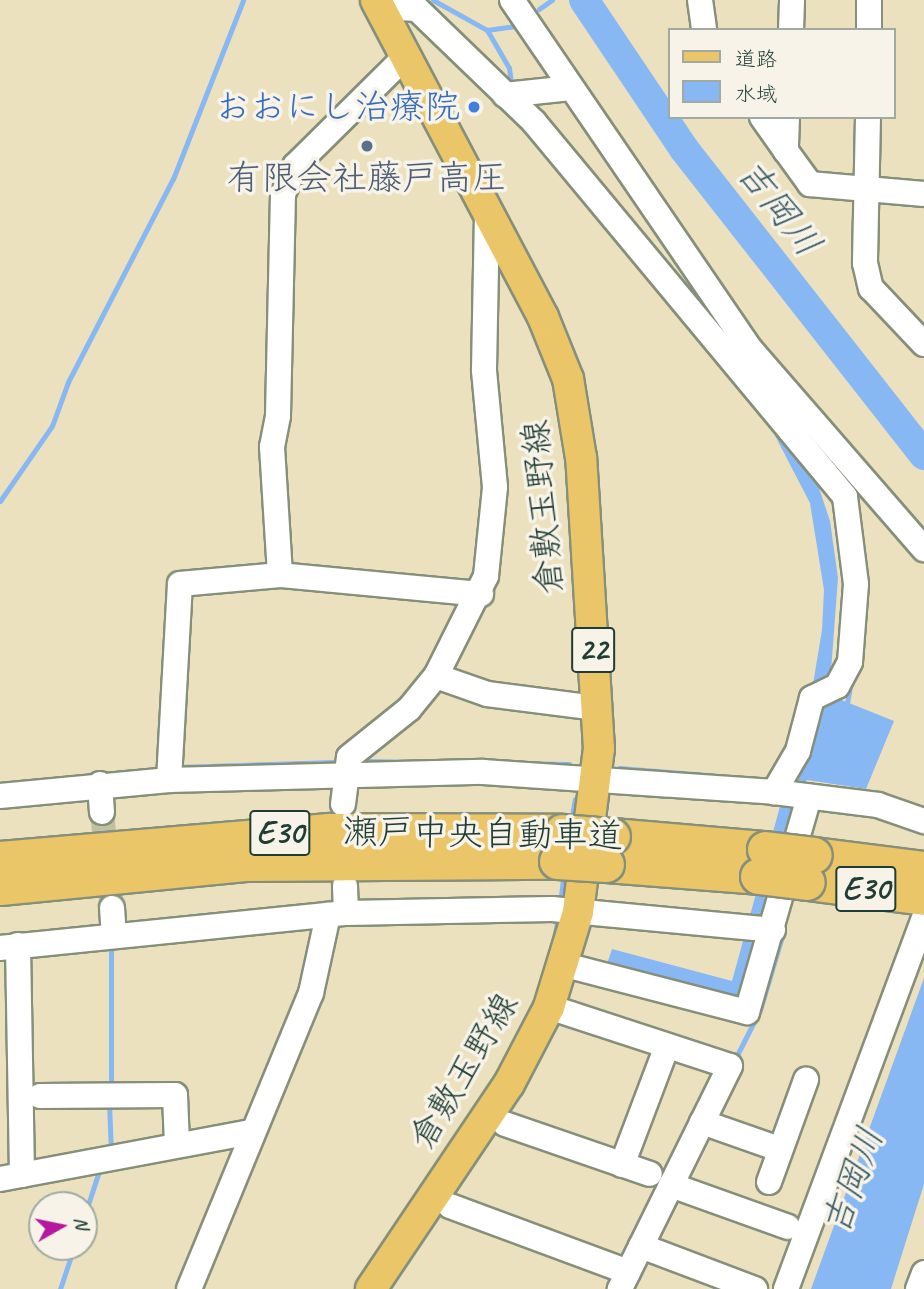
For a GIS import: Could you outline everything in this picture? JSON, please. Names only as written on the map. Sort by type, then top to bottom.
[{"type":"highway","name":"瀬戸中央自動車道","points":[[0,859],[330,831],[609,850],[811,868],[924,869]]},
{"type":"highway","name":"瀬戸中央自動車道","points":[[0,887],[245,863],[559,847]]},
{"type":"highway","name":"瀬戸中央自動車道","points":[[811,868],[924,897]]},
{"type":"main road","name":"倉敷玉野線","points":[[371,1289],[509,1084],[549,1007],[565,965],[566,911],[598,779],[597,708],[581,458],[568,379],[543,317],[487,215],[378,3]]},
{"type":"street","points":[[512,0],[751,351],[924,548]]},
{"type":"street","points":[[700,0],[704,28]]},
{"type":"street","points":[[791,28],[792,0]]},
{"type":"street","points":[[869,0],[869,28]]},
{"type":"street","points":[[378,3],[417,9],[514,99],[645,249],[845,497],[856,584],[850,662],[823,693],[798,751],[786,791],[760,929],[752,1007],[740,1014],[565,965]]},
{"type":"street","points":[[280,575],[272,447],[278,416],[283,194],[295,166],[406,56]]},
{"type":"street","points":[[514,99],[571,89]]},
{"type":"street","points":[[763,119],[810,184],[866,194],[924,194]]},
{"type":"street","points":[[786,151],[788,119]]},
{"type":"street","points":[[868,119],[864,263],[871,288],[924,344]]},
{"type":"street","points":[[343,804],[343,773],[349,757],[410,709],[436,676],[481,594],[495,487],[484,370],[487,215]]},
{"type":"street","points":[[169,780],[180,584],[280,575],[481,594]]},
{"type":"street","points":[[436,676],[487,694],[597,708]]},
{"type":"street","points":[[0,796],[169,780],[343,773],[598,779],[786,791],[878,805],[924,821]]},
{"type":"street","points":[[100,785],[102,812]]},
{"type":"street","points":[[189,1289],[311,993],[345,886]]},
{"type":"street","points":[[112,908],[114,934]]},
{"type":"street","points":[[252,1132],[11,1177],[9,947],[114,934],[337,914],[566,911],[760,929]]},
{"type":"street","points":[[786,1289],[924,917]]},
{"type":"street","points":[[450,1206],[624,1280],[641,1246],[661,1179],[702,1122],[730,1066],[549,1007]]},
{"type":"street","points":[[622,1165],[667,1046]]},
{"type":"street","points":[[769,1182],[806,1080]]},
{"type":"street","points":[[40,1096],[175,1095],[177,1145]]},
{"type":"street","points":[[702,1122],[779,1149]]},
{"type":"street","points":[[505,1124],[789,1227]]},
{"type":"street","points":[[641,1246],[755,1289]]},
{"type":"street","points":[[918,1289],[924,1273]]},
{"type":"water","points":[[777,426],[814,473],[830,521],[838,578],[830,684],[839,699],[894,721],[866,789],[807,780],[803,785],[740,1002],[608,967],[608,961],[612,949],[732,981],[812,690],[822,630],[824,590],[810,503],[771,428]]},
{"type":"water","points":[[924,978],[924,1184],[891,1289],[811,1289]]},
{"type":"waterway","points":[[0,501],[52,426],[68,382],[173,179],[243,0]]},
{"type":"waterway","points":[[433,0],[487,30],[509,68],[512,89]]},
{"type":"waterway","points":[[539,9],[552,0]]},
{"type":"waterway","name":"吉岡川","points":[[584,0],[684,149],[924,455]]},
{"type":"waterway","points":[[487,30],[515,26]]},
{"type":"waterway","points":[[654,248],[670,267]]},
{"type":"waterway","points":[[846,709],[851,681]]},
{"type":"waterway","points":[[359,761],[569,764]]},
{"type":"waterway","points":[[176,767],[335,762]]},
{"type":"waterway","points":[[619,768],[707,775]]},
{"type":"waterway","points":[[66,778],[133,771]]},
{"type":"waterway","points":[[571,821],[575,799]]},
{"type":"waterway","points":[[560,904],[564,872]]},
{"type":"waterway","points":[[553,945],[558,917]]},
{"type":"waterway","points":[[736,1057],[760,1010],[783,933]]},
{"type":"waterway","points":[[111,945],[111,1084]]},
{"type":"waterway","points":[[481,1100],[503,1063]]},
{"type":"waterway","points":[[109,1103],[111,1152]]},
{"type":"waterway","points":[[92,1191],[99,1171]]},
{"type":"waterway","points":[[60,1289],[69,1261]]},
{"type":"tunnel","points":[[102,812],[112,908]]},
{"type":"place","name":"おおにし治療院","points":[[474,107]]},
{"type":"place","name":"有限会社藤戸高圧","points":[[367,146]]}]
